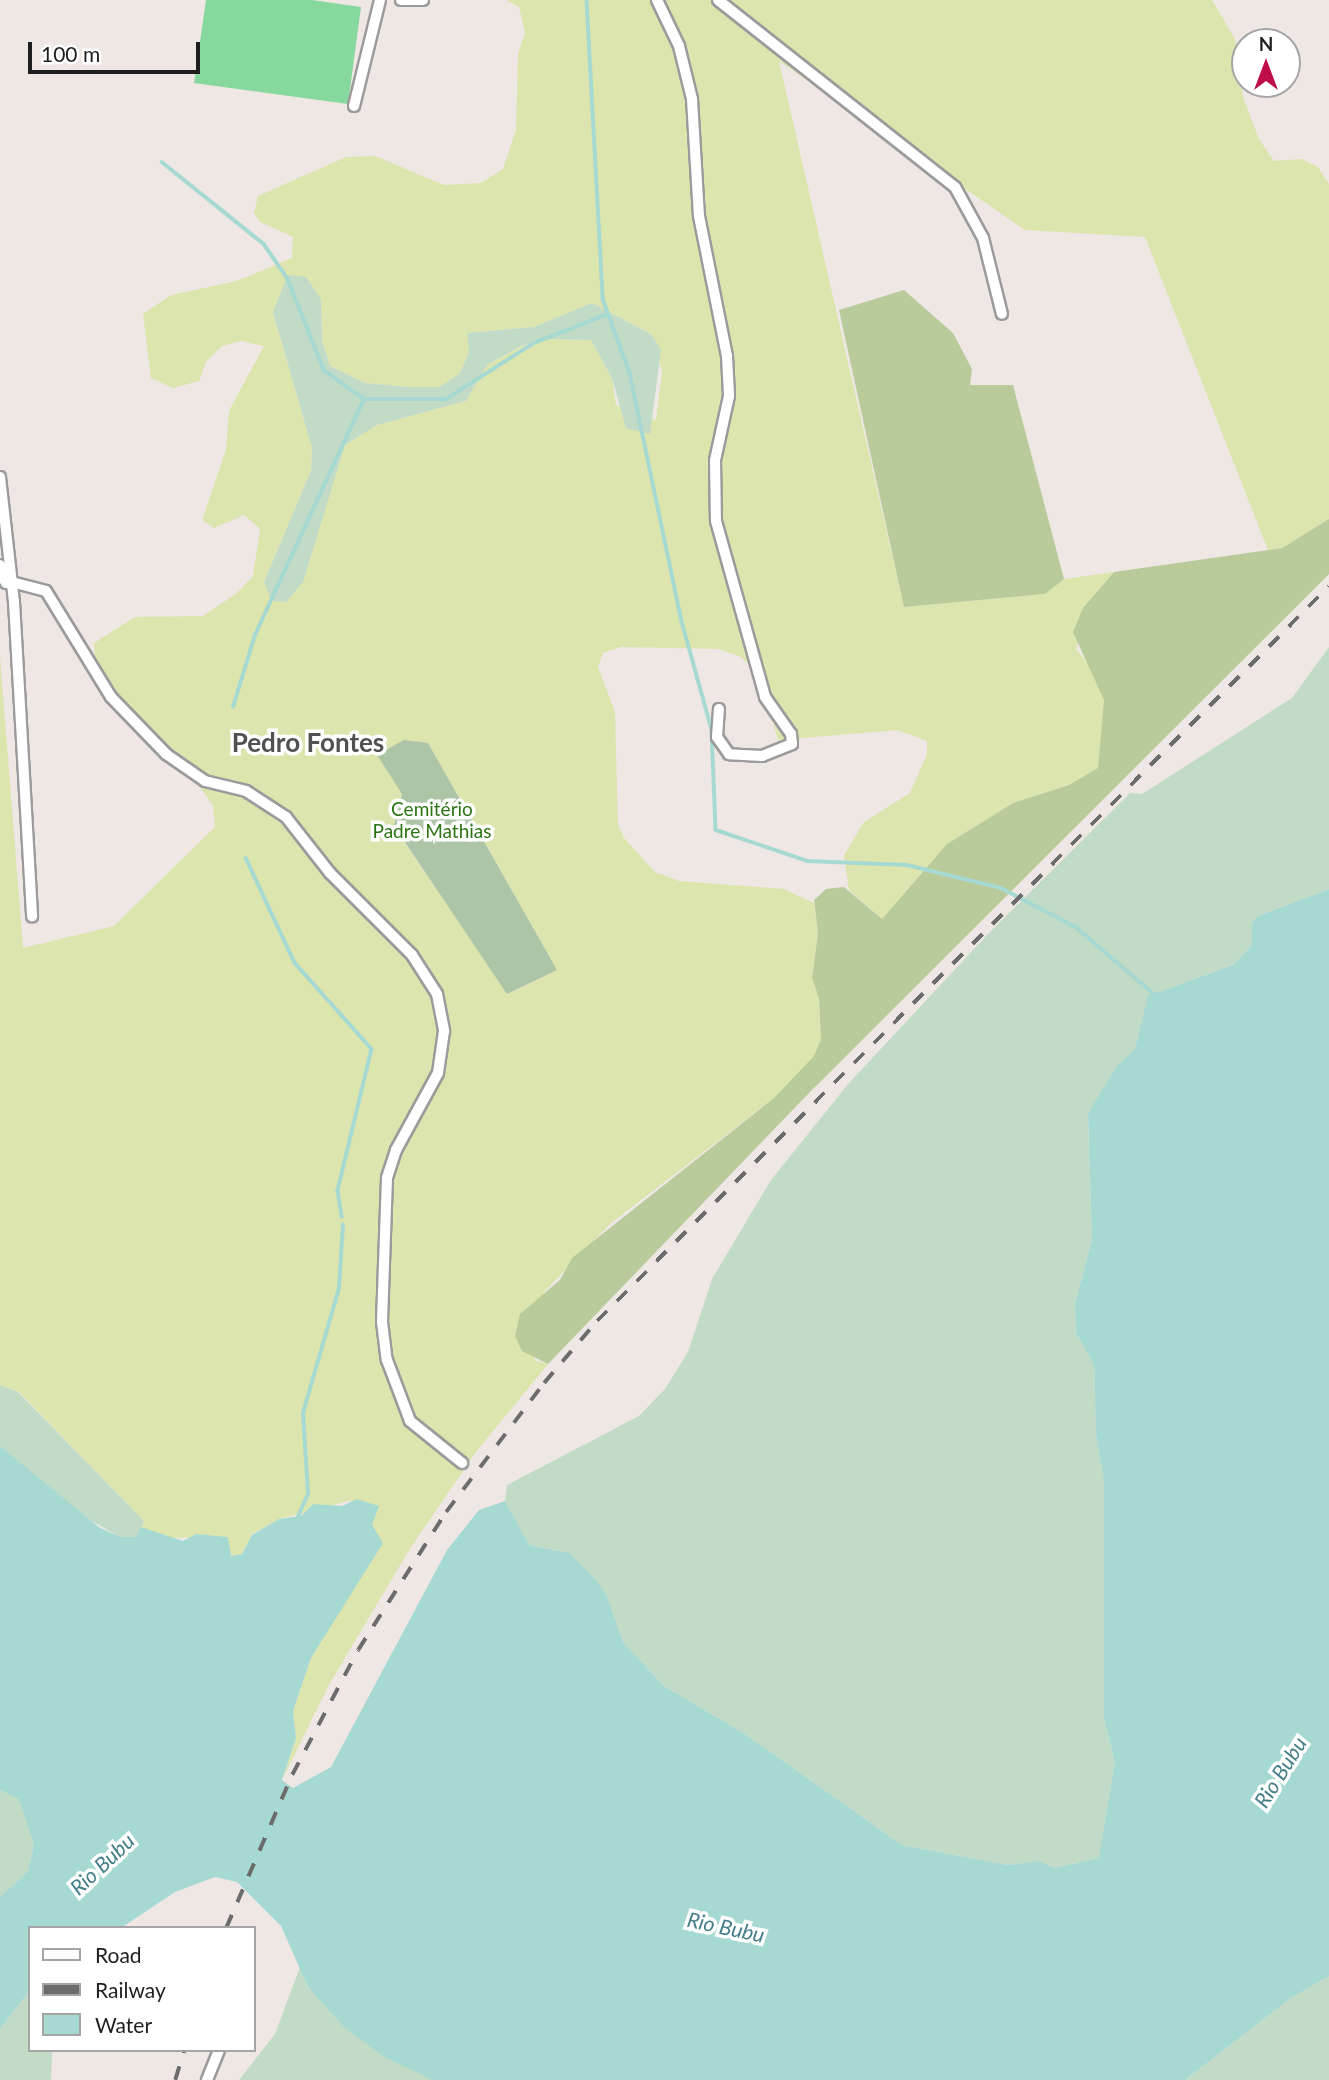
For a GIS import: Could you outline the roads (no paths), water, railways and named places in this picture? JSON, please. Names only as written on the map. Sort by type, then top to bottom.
[{"type":"street","points":[[354,106],[380,0]]},
{"type":"street","points":[[401,0],[423,0]]},
{"type":"street","points":[[657,0],[679,46],[692,99],[699,216],[727,356],[729,396],[715,460],[716,521],[765,697],[791,734],[792,744],[762,757],[735,757],[718,737],[719,709]]},
{"type":"street","points":[[718,0],[955,187],[983,238],[1002,314]]},
{"type":"street","points":[[0,477],[8,580],[14,602],[32,916]]},
{"type":"street","points":[[0,565],[8,580],[46,591],[111,697],[166,754],[205,781],[246,790],[285,817],[330,873],[412,955],[437,994],[444,1031],[438,1073],[392,1158],[387,1178],[383,1322],[387,1360],[410,1420],[462,1463]]},
{"type":"street","points":[[207,2080],[218,2052]]},
{"type":"water","name":"Rio Bubu","points":[[1329,889],[1329,1976],[1291,1998],[1185,2080],[432,2080],[383,2056],[344,2027],[308,1987],[281,1926],[237,1882],[215,1877],[175,1892],[124,1926],[28,1926],[28,1993],[0,2029],[0,1897],[28,1871],[34,1845],[19,1799],[0,1790],[0,1446],[100,1528],[121,1537],[136,1537],[141,1527],[183,1541],[196,1534],[228,1537],[231,1556],[242,1554],[252,1535],[279,1519],[301,1516],[313,1504],[342,1506],[357,1499],[379,1506],[372,1525],[383,1543],[311,1658],[293,1711],[296,1738],[282,1780],[293,1788],[331,1767],[447,1550],[479,1510],[505,1501],[529,1545],[569,1553],[592,1576],[606,1593],[623,1642],[664,1686],[745,1734],[902,1845],[1008,1865],[1038,1861],[1054,1868],[1099,1858],[1115,1763],[1104,1718],[1104,1482],[1096,1434],[1094,1364],[1076,1333],[1075,1304],[1092,1239],[1088,1113],[1117,1066],[1135,1049],[1148,996],[1233,965],[1252,945],[1252,923],[1258,916]]},
{"type":"waterway","points":[[587,0],[603,299],[630,373],[681,618],[712,730],[716,830],[808,861],[907,865],[1001,888],[1076,927],[1155,995]]},
{"type":"waterway","points":[[162,162],[264,244],[288,279],[324,370],[364,399],[446,399],[534,343],[606,315]]},
{"type":"waterway","points":[[233,707],[255,635],[364,399]]},
{"type":"waterway","points":[[246,858],[295,963],[372,1049],[338,1191],[342,1217]]},
{"type":"waterway","points":[[296,1521],[308,1494],[303,1413],[339,1288],[343,1225]]},
{"type":"railway","points":[[227,1926],[292,1775],[358,1650],[446,1512],[544,1383],[597,1321],[1329,586]]},
{"type":"railway","points":[[175,2080],[183,2052]]},
{"type":"district","name":"Pedro Fontes","points":[[308,743]]},
{"type":"park label","name":"Cemitério Padre Mathias","points":[[432,820]]}]
